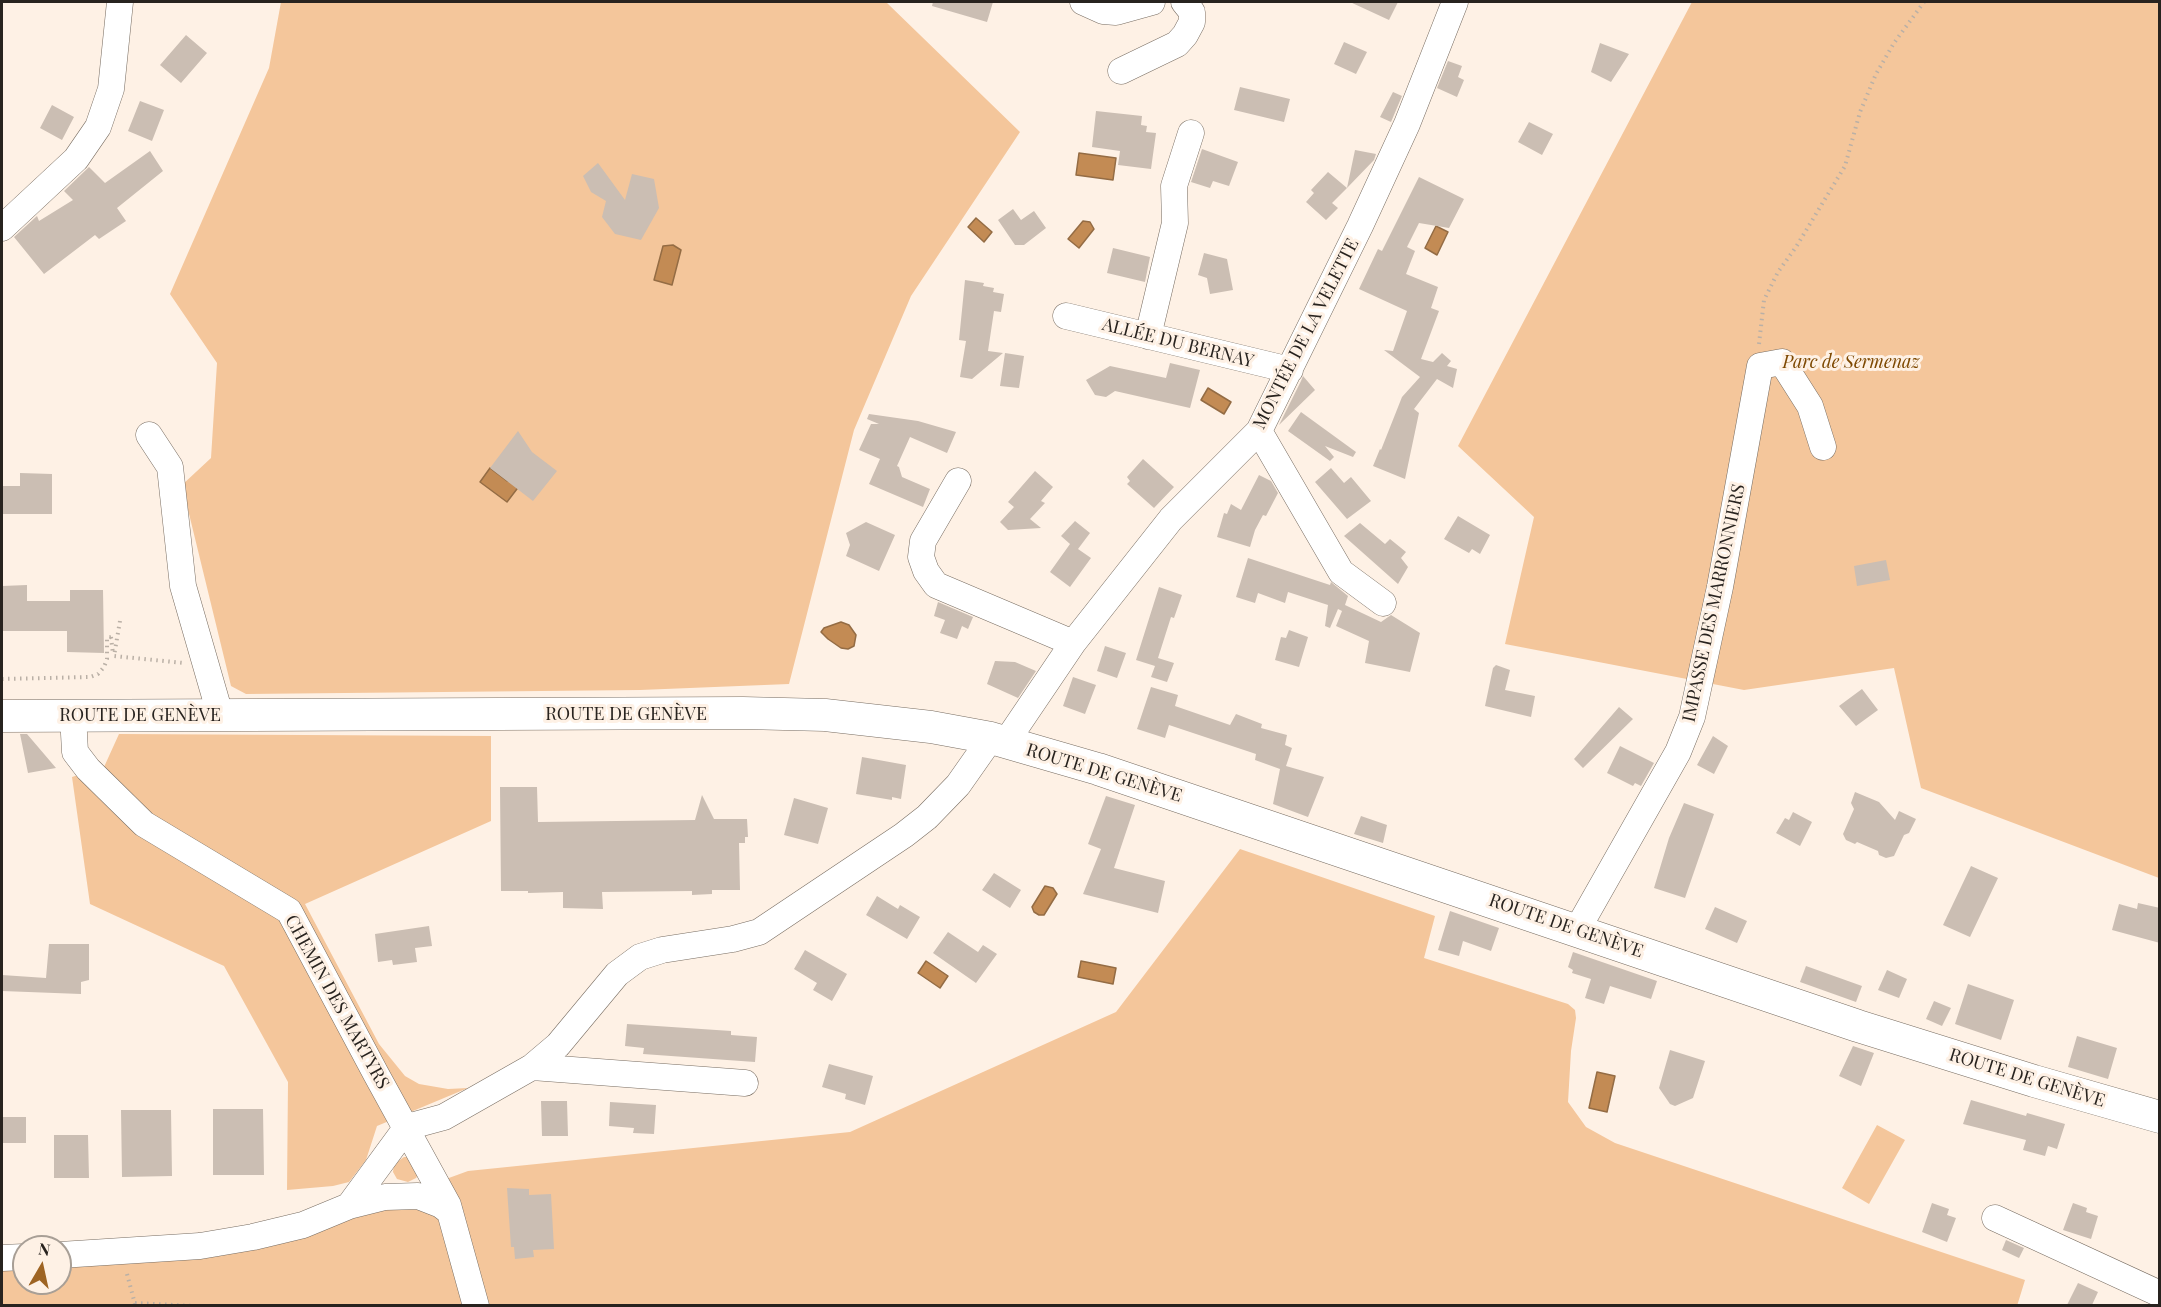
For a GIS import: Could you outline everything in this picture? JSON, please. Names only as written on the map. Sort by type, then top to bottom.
[{"type":"main road","name":"ROUTE DE GENÈVE","points":[[2,716],[825,715],[931,726],[998,740],[1098,770],[1858,1026],[2160,1118]]},
{"type":"street","points":[[2,228],[76,159],[98,127],[111,89],[120,2]]},
{"type":"street","points":[[1083,2],[1103,11],[1116,12],[1152,2]]},
{"type":"street","points":[[1121,71],[1177,44],[1192,22],[1192,12],[1184,2]]},
{"type":"street","name":"MONTÉE DE LA VELETTE","points":[[407,1127],[444,1117],[532,1067],[558,1045],[617,974],[640,957],[662,950],[733,939],[759,932],[904,835],[927,817],[958,785],[998,740],[1171,519],[1259,431],[1360,226],[1407,124],[1455,2]]},
{"type":"street","points":[[1148,336],[1175,222],[1174,186],[1191,133]]},
{"type":"street","name":"ALLÉE DU BERNAY","points":[[1066,316],[1290,370]]},
{"type":"street","points":[[1760,366],[1782,362],[1810,406],[1822,447]]},
{"type":"street","name":"IMPASSE DES MARRONNIERS","points":[[1577,930],[1678,752],[1692,717],[1720,587],[1760,366]]},
{"type":"street","points":[[1259,431],[1341,572],[1383,603]]},
{"type":"street","points":[[149,435],[170,467],[183,586],[220,714]]},
{"type":"street","points":[[958,481],[923,541],[921,557],[926,571],[936,585],[1073,643]]},
{"type":"street","name":"CHEMIN DES MARTYRS","points":[[74,715],[75,752],[88,769],[144,824],[289,910],[376,1074],[440,1187],[450,1212],[476,1305]]},
{"type":"street","points":[[532,1067],[745,1083]]},
{"type":"street","points":[[349,1206],[407,1127]]},
{"type":"street","points":[[72,1254],[201,1246],[303,1225],[349,1206],[385,1197],[418,1196],[441,1205],[450,1212]]},
{"type":"street","points":[[1995,1218],[2160,1294]]},
{"type":"path","points":[[1760,366],[1758,337],[1764,300],[1778,272],[1796,247],[1845,166],[1860,112],[1876,74],[1894,43],[1924,2]]},
{"type":"path","points":[[114,656],[120,621]]},
{"type":"path","points":[[2,679],[90,677],[98,674],[107,659],[107,638],[111,637],[114,656]]},
{"type":"path","points":[[114,656],[205,664]]},
{"type":"path","points":[[124,1264],[135,1304],[194,1305]]},
{"type":"green space","points":[[281,2],[886,2],[1020,132],[911,296],[854,430],[789,684],[640,690],[246,694],[231,686],[182,485],[211,458],[217,363],[170,294],[269,68]]},
{"type":"green space","name":"Parc de Sermenaz","points":[[1692,2],[2159,2],[2159,878],[1921,788],[1894,668],[1744,690],[1505,644],[1534,517],[1458,446]]},
{"type":"green space","points":[[119,734],[491,736],[491,821],[305,904],[379,1044],[405,1076],[419,1084],[448,1089],[468,1088],[377,1126],[366,1160],[349,1182],[333,1186],[287,1190],[288,1082],[224,966],[90,904],[72,777],[104,767]]},
{"type":"green space","points":[[1240,849],[1435,916],[1424,958],[1568,1004],[1575,1010],[1576,1018],[1571,1051],[1568,1102],[1586,1127],[1615,1143],[2025,1280],[2017,1306],[2,1306],[2,1269],[12,1268],[12,1295],[72,1295],[72,1263],[257,1248],[468,1171],[850,1132],[1116,1012]]},
{"type":"green space","points":[[1877,1125],[1905,1140],[1869,1204],[1842,1188]]},
{"type":"green space","points":[[404,1157],[409,1157],[418,1175],[408,1182],[397,1179],[393,1172],[394,1164]]},
{"type":"shaded area","points":[[1079,153],[1116,158],[1113,180],[1076,175]]},
{"type":"shaded area","points":[[976,218],[992,232],[984,242],[968,227]]},
{"type":"shaded area","points":[[1083,221],[1090,222],[1094,229],[1079,248],[1068,239]]},
{"type":"shaded area","points":[[1436,226],[1448,232],[1437,255],[1425,248]]},
{"type":"shaded area","points":[[673,245],[681,250],[672,285],[654,280],[663,246]]},
{"type":"shaded area","points":[[1208,388],[1231,402],[1224,414],[1201,400]]},
{"type":"shaded area","points":[[490,468],[507,481],[523,481],[507,502],[480,482]]},
{"type":"shaded area","points":[[841,622],[849,625],[856,635],[854,646],[848,649],[841,648],[821,632],[824,628]]},
{"type":"shaded area","points":[[1045,886],[1053,888],[1057,894],[1044,915],[1039,915],[1032,907]]},
{"type":"shaded area","points":[[926,961],[948,976],[940,988],[918,973]]},
{"type":"shaded area","points":[[1081,961],[1116,968],[1113,984],[1078,977]]},
{"type":"shaded area","points":[[1597,1072],[1615,1076],[1607,1112],[1589,1108]]},
{"type":"building","points":[[933,2],[993,2],[987,22],[932,6]]},
{"type":"building","points":[[1350,2],[1398,2],[1389,20]]},
{"type":"building","points":[[186,35],[207,53],[181,83],[160,65]]},
{"type":"building","points":[[1344,42],[1367,52],[1356,74],[1334,64]]},
{"type":"building","points":[[1600,43],[1629,54],[1611,82],[1591,72]]},
{"type":"building","points":[[1448,61],[1462,66],[1458,77],[1464,80],[1457,97],[1437,88]]},
{"type":"building","points":[[1240,87],[1290,99],[1284,122],[1234,110]]},
{"type":"building","points":[[1393,92],[1402,96],[1391,122],[1380,117]]},
{"type":"building","points":[[140,101],[164,110],[152,141],[128,131]]},
{"type":"building","points":[[52,105],[74,117],[62,140],[40,128]]},
{"type":"building","points":[[1096,111],[1142,116],[1141,125],[1147,126],[1146,132],[1156,133],[1151,169],[1118,165],[1120,151],[1092,147]]},
{"type":"building","points":[[1529,122],[1553,134],[1542,155],[1518,142]]},
{"type":"building","points":[[1202,149],[1238,162],[1229,186],[1213,181],[1210,188],[1191,182]]},
{"type":"building","points":[[1355,150],[1376,154],[1374,160],[1347,188]]},
{"type":"building","points":[[150,151],[163,171],[117,208],[126,221],[99,239],[95,235],[44,274],[14,237],[37,216],[39,221],[73,200],[64,191],[89,167],[105,183]]},
{"type":"building","points":[[598,163],[625,200],[632,174],[654,179],[659,208],[641,240],[615,234],[602,217],[606,201],[591,192],[583,176]]},
{"type":"building","points":[[1328,172],[1347,188],[1332,203],[1338,208],[1326,220],[1306,202],[1314,193],[1311,190]]},
{"type":"building","points":[[1419,177],[1464,199],[1449,228],[1419,223],[1407,247],[1415,251],[1406,274],[1438,287],[1431,308],[1439,311],[1421,359],[1433,362],[1442,353],[1451,361],[1447,366],[1457,369],[1453,388],[1437,379],[1414,409],[1419,413],[1405,479],[1373,466],[1402,397],[1420,377],[1384,350],[1393,351],[1407,311],[1359,289],[1378,249],[1382,251]]},
{"type":"building","points":[[1013,209],[1021,220],[1034,211],[1046,228],[1024,245],[1015,245],[998,220]]},
{"type":"building","points":[[1113,248],[1150,257],[1145,282],[1107,273]]},
{"type":"building","points":[[1204,253],[1227,259],[1233,290],[1210,294],[1207,278],[1198,275]]},
{"type":"building","points":[[965,280],[984,283],[983,286],[994,288],[993,292],[1004,294],[1001,312],[994,311],[988,351],[1003,353],[972,379],[960,377],[966,341],[959,340]]},
{"type":"building","points":[[1005,353],[1024,356],[1019,388],[1000,386]]},
{"type":"building","points":[[1170,363],[1200,370],[1190,408],[1115,391],[1106,397],[1095,395],[1086,380],[1110,366],[1166,378]]},
{"type":"building","points":[[1303,376],[1315,390],[1279,425],[1301,381]]},
{"type":"building","points":[[1301,412],[1356,452],[1353,457],[1325,446],[1334,457],[1330,461],[1288,431]]},
{"type":"building","points":[[869,414],[918,421],[956,432],[947,453],[910,437],[897,466],[902,477],[930,489],[923,507],[869,484],[880,459],[859,450],[871,424],[879,424],[867,419]]},
{"type":"building","points":[[518,431],[532,452],[557,471],[533,501],[490,468]]},
{"type":"building","points":[[1143,459],[1174,487],[1154,508],[1127,484],[1130,481],[1127,477]]},
{"type":"building","points":[[1331,468],[1344,483],[1351,477],[1371,501],[1347,519],[1315,482]]},
{"type":"building","points":[[1035,471],[1053,487],[1041,501],[1045,503],[1030,519],[1041,528],[1008,530],[1000,522],[1014,507],[1008,502]]},
{"type":"building","points":[[20,473],[52,474],[52,514],[2,514],[2,486],[20,486]]},
{"type":"building","points":[[1259,475],[1271,481],[1278,493],[1266,516],[1263,515],[1255,530],[1250,547],[1217,537],[1224,513],[1227,514],[1231,504],[1241,510]]},
{"type":"building","points":[[1458,516],[1490,535],[1480,554],[1472,549],[1469,553],[1444,539]]},
{"type":"building","points":[[1075,521],[1090,533],[1078,549],[1091,558],[1070,587],[1050,572],[1070,544],[1061,536]]},
{"type":"building","points":[[866,522],[895,535],[879,571],[846,556],[850,545],[846,533]]},
{"type":"building","points":[[1360,523],[1385,544],[1390,539],[1406,552],[1401,558],[1408,567],[1398,584],[1344,536]]},
{"type":"building","points":[[1248,558],[1330,585],[1331,582],[1348,596],[1345,605],[1381,622],[1391,615],[1420,633],[1410,672],[1365,663],[1369,641],[1336,626],[1342,611],[1338,609],[1330,628],[1325,626],[1328,605],[1288,592],[1285,603],[1258,593],[1255,603],[1236,597]]},
{"type":"building","points":[[1886,560],[1890,580],[1857,586],[1854,566]]},
{"type":"building","points":[[27,585],[27,601],[70,601],[70,590],[103,590],[104,653],[67,652],[67,631],[2,631],[2,586]]},
{"type":"building","points":[[1159,587],[1182,595],[1174,618],[1171,617],[1158,658],[1174,663],[1167,682],[1151,677],[1155,666],[1136,660]]},
{"type":"building","points":[[938,602],[973,617],[968,629],[962,626],[957,639],[940,633],[945,620],[934,616]]},
{"type":"building","points":[[1289,630],[1308,637],[1299,667],[1275,660],[1281,637],[1286,638]]},
{"type":"building","points":[[1105,646],[1126,653],[1117,678],[1097,671]]},
{"type":"building","points":[[995,661],[1015,662],[1036,671],[1018,698],[987,684]]},
{"type":"building","points":[[1496,665],[1510,670],[1505,690],[1535,696],[1531,717],[1485,706],[1493,668]]},
{"type":"building","points":[[1073,677],[1096,685],[1085,714],[1063,706]]},
{"type":"building","points":[[1151,687],[1178,695],[1175,706],[1230,725],[1236,714],[1262,724],[1261,728],[1287,735],[1285,745],[1292,748],[1286,766],[1324,777],[1308,817],[1273,804],[1280,769],[1255,760],[1256,754],[1169,725],[1165,738],[1137,729]]},
{"type":"building","points":[[1862,689],[1878,710],[1856,726],[1839,706]]},
{"type":"building","points":[[1619,707],[1633,719],[1583,768],[1574,759]]},
{"type":"building","points":[[20,734],[27,734],[56,768],[28,773]]},
{"type":"building","points":[[1713,736],[1728,746],[1714,774],[1697,765]]},
{"type":"building","points":[[1620,746],[1654,763],[1641,786],[1635,783],[1633,786],[1607,773]]},
{"type":"building","points":[[862,757],[906,765],[901,799],[892,797],[892,800],[856,794]]},
{"type":"building","points":[[500,787],[537,787],[538,822],[695,820],[702,795],[714,819],[747,819],[748,837],[745,837],[745,843],[739,843],[740,890],[712,890],[712,894],[692,895],[692,891],[602,892],[603,909],[563,908],[563,892],[501,891]]},
{"type":"building","points":[[1855,792],[1879,802],[1895,820],[1899,811],[1916,819],[1909,833],[1904,835],[1894,856],[1886,858],[1879,855],[1878,851],[1846,840],[1843,834],[1854,809],[1851,803]]},
{"type":"building","points":[[1106,796],[1135,805],[1114,868],[1165,881],[1158,913],[1083,894],[1101,849],[1088,844]]},
{"type":"building","points":[[794,798],[828,808],[818,844],[784,835]]},
{"type":"building","points":[[1684,803],[1714,814],[1685,898],[1654,888],[1669,838]]},
{"type":"building","points":[[1793,812],[1812,822],[1800,846],[1776,833],[1785,818],[1789,820]]},
{"type":"building","points":[[1361,816],[1387,825],[1383,843],[1354,834]]},
{"type":"building","points":[[1971,866],[1998,878],[1970,937],[1943,925]]},
{"type":"building","points":[[994,873],[1021,890],[1010,908],[982,890]]},
{"type":"building","points":[[877,896],[898,909],[900,905],[920,917],[907,939],[866,915]]},
{"type":"building","points":[[2138,903],[2160,908],[2160,943],[2112,930],[2119,904],[2137,909]]},
{"type":"building","points":[[1715,907],[1747,921],[1737,943],[1705,929]]},
{"type":"building","points":[[1450,911],[1499,928],[1491,951],[1463,941],[1459,956],[1438,950]]},
{"type":"building","points":[[429,926],[432,946],[415,948],[417,962],[393,965],[392,960],[378,962],[375,934]]},
{"type":"building","points":[[948,932],[978,952],[983,945],[997,954],[976,983],[933,953]]},
{"type":"building","points":[[49,944],[89,944],[89,980],[81,982],[81,994],[2,991],[2,975],[46,978]]},
{"type":"building","points":[[805,950],[847,974],[832,1001],[813,990],[817,983],[794,969]]},
{"type":"building","points":[[1573,952],[1657,981],[1651,999],[1610,986],[1604,1004],[1585,998],[1591,979],[1572,973],[1573,970],[1568,967]]},
{"type":"building","points":[[1806,966],[1862,986],[1856,1002],[1800,982]]},
{"type":"building","points":[[1887,970],[1907,979],[1899,998],[1878,990]]},
{"type":"building","points":[[1968,984],[2014,1000],[2001,1040],[1955,1024]]},
{"type":"building","points":[[1934,1001],[1951,1008],[1942,1026],[1926,1019]]},
{"type":"building","points":[[627,1024],[731,1031],[731,1035],[757,1037],[755,1062],[643,1054],[644,1048],[625,1046]]},
{"type":"building","points":[[2077,1036],[2117,1048],[2108,1079],[2068,1067]]},
{"type":"building","points":[[1853,1046],[1874,1053],[1861,1086],[1839,1076]]},
{"type":"building","points":[[1670,1050],[1705,1061],[1693,1098],[1675,1106],[1670,1104],[1659,1088]]},
{"type":"building","points":[[829,1064],[873,1076],[865,1105],[845,1099],[846,1094],[822,1087]]},
{"type":"building","points":[[1971,1100],[2026,1116],[2027,1113],[2065,1124],[2057,1149],[2048,1146],[2045,1156],[2023,1150],[2026,1140],[1963,1124]]},
{"type":"building","points":[[541,1101],[567,1101],[568,1136],[542,1136]]},
{"type":"building","points":[[610,1102],[656,1105],[654,1134],[633,1133],[634,1128],[609,1126]]},
{"type":"building","points":[[213,1109],[263,1109],[264,1175],[213,1175]]},
{"type":"building","points":[[121,1110],[171,1110],[172,1176],[122,1177]]},
{"type":"building","points":[[2,1117],[26,1117],[26,1143],[2,1143]]},
{"type":"building","points":[[54,1135],[88,1135],[89,1178],[54,1178]]},
{"type":"building","points":[[507,1188],[529,1189],[529,1195],[551,1194],[554,1249],[533,1250],[534,1257],[515,1259],[514,1247],[511,1247]]},
{"type":"building","points":[[1932,1203],[1949,1209],[1947,1215],[1956,1218],[1947,1242],[1922,1232]]},
{"type":"building","points":[[2073,1203],[2087,1208],[2086,1212],[2098,1216],[2091,1239],[2063,1230]]},
{"type":"building","points":[[2006,1240],[2024,1248],[2019,1258],[2002,1250]]},
{"type":"building","points":[[2078,1283],[2098,1292],[2092,1305],[2067,1305]]}]
